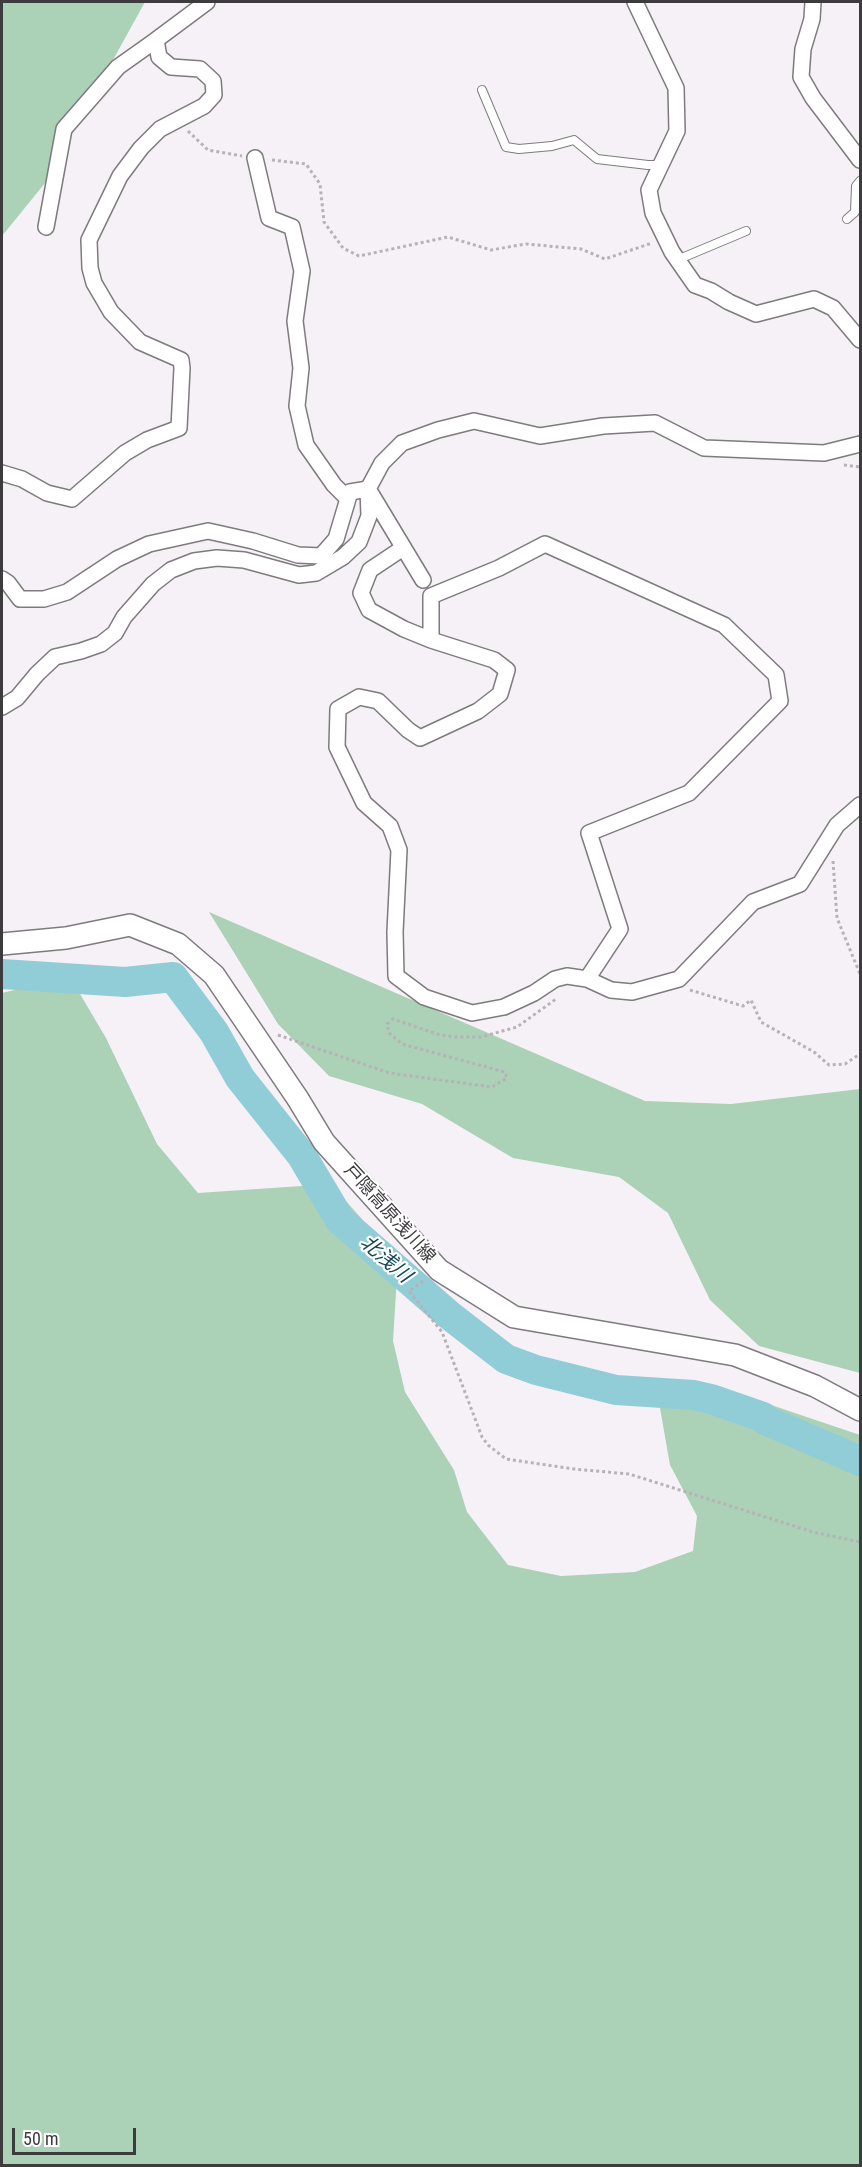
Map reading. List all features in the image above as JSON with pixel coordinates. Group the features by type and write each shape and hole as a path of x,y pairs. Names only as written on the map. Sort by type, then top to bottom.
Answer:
{"main road":[{"name":"戸隠高原浅川線","path":"2,944 66,938 130,925 178,944 214,975 324,1143 439,1269 514,1317 735,1355 815,1386 861,1410"}],"street":[{"path":"46,227 64,129 118,67 207,2"},
{"path":"635,2 676,88 678,131 649,190 653,213 678,260 695,285 756,314 814,299 824,303 833,308 861,340"},
{"path":"813,2 812,19 803,49 801,77 813,98 861,160"},
{"path":"2,472 22,479 47,493 72,499 125,453 147,440 180,428 181,360 140,342 111,312 94,282 90,267 89,240 120,176 141,148 160,129 204,106 214,95 213,81 200,69 171,67 159,57 156,40"},
{"path":"255,158 269,218 292,227 302,271 295,321 301,368 297,406 306,445 334,485 348,499"},
{"path":"2,707 17,698 55,657 101,644 115,633 124,617 153,584 171,570 194,561 217,558 244,560 299,575 316,573 343,557 358,542 369,516 368,489 382,463 402,443 438,430 474,422 540,436 603,426 655,423 704,448 824,453 861,444"},
{"path":"2,579 20,599 44,599 67,592 117,559 149,543 208,531 253,541 298,555 321,556 336,539 350,492 368,489"},
{"path":"368,489 423,580"},
{"path":"431,640 431,596 499,568 544,544 724,625 776,675 780,701 689,793 589,833 620,929 587,979"},
{"path":"403,548 370,570 361,593 369,610 404,629 431,640 494,660 507,670 500,694 478,711 420,738 408,730 378,701 359,697 338,709 337,747 364,803 390,826 399,850 395,932 396,976 424,997 472,1013 504,1007 534,993 555,979 567,976 587,979 610,990 632,992 679,979 753,902 800,884 837,825 861,804"}],"lane":[{"path":"482,90 506,147 519,149 552,146 574,140 597,159 661,165"},
{"path":"847,219 855,212 856,186 861,181"},
{"path":"678,260 746,231"}],"path":[{"path":"176,119 208,150 306,164 320,184 324,222 343,248 358,256 448,237 492,250 526,244 581,249 605,259 665,238"},
{"path":"833,858 837,918 861,974"},
{"path":"681,976 691,992 743,1006 751,1000 761,1022 814,1052 830,1065 845,1064 861,1054"},
{"path":"258,1039 280,1035 389,1073 492,1087 507,1078 505,1072 402,1044 388,1033 387,1024 393,1019 440,1035 481,1037 517,1027 564,993"},
{"path":"439,1269 409,1291 442,1332 482,1437 488,1445 507,1459 629,1474 813,1532 861,1542"}],"green space":[{"path":"2,2 145,2 45,183 2,236"},
{"path":"209,912 645,1101 731,1104 860,1089 860,1373 759,1346 710,1300 668,1213 619,1177 513,1158 422,1104 329,1076 278,1024"},
{"path":"70,977 106,1038 157,1144 198,1193 331,1184 398,1260 393,1341 405,1392 454,1470 467,1512 508,1565 561,1576 635,1572 693,1551 697,1516 670,1465 660,1408 709,1384 860,1435 860,2165 2,2165 2,993"}],"waterway":[{"name":"北浅川","path":"2,974 125,982 173,977 214,1032 240,1078 302,1156 340,1220 449,1315 506,1359 536,1370 616,1390 694,1395 711,1399 763,1417 765,1420 860,1461"}]}
